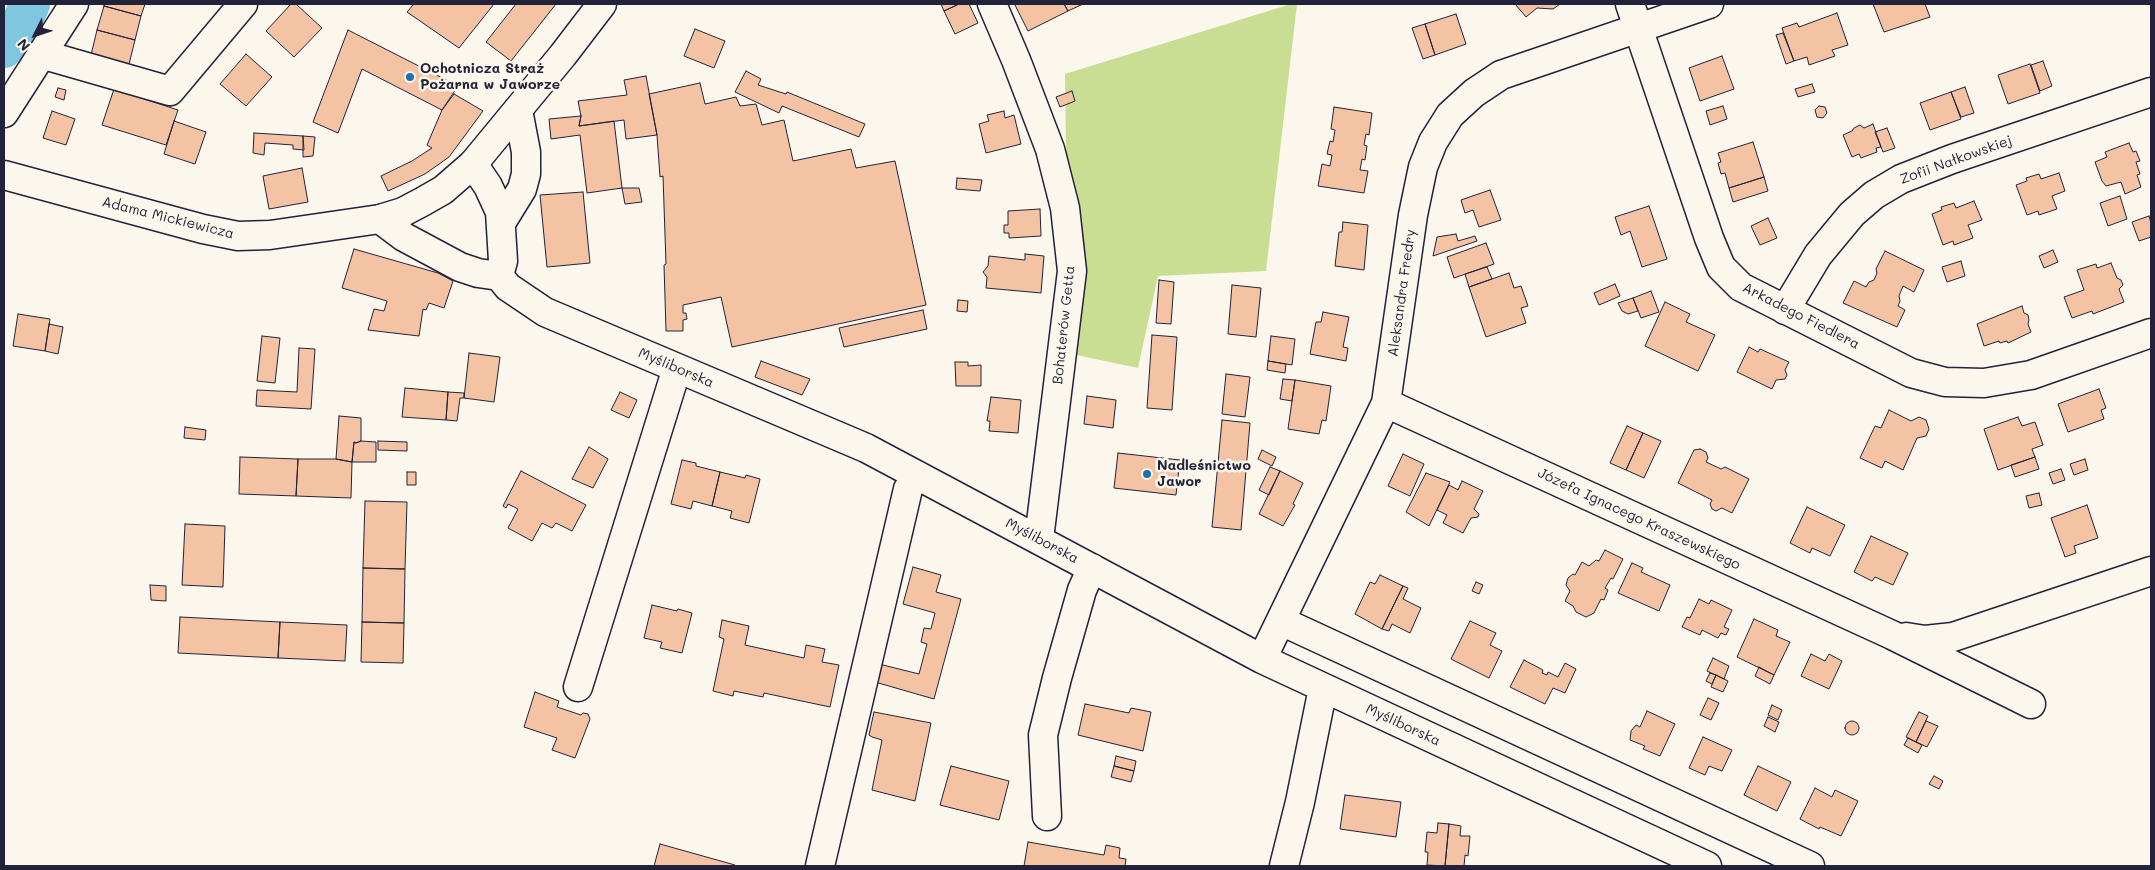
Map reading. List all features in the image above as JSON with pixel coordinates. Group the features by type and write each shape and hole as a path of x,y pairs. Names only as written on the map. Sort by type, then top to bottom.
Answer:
{"street":[{"path":"4,113 74,4"},
{"path":"41,54 170,91 243,4"},
{"name":"Adama Mickiewicza","path":"4,175 203,230 238,236 270,235 380,219 403,212 422,202 442,190 474,164 602,4"},
{"name":"Bohaterów Getta","path":"992,4 1050,149 1065,208 1072,271 1039,540"},
{"name":"Aleksandra Fredry","path":"1262,659 1386,403 1413,214 1423,167 1433,142 1450,115 1474,93 1501,74 1634,16 1709,4"},
{"name":"Arkadego Fiedlera","path":"1634,16 1709,238 1721,266 1741,287 1911,373 1945,382 1984,383 2031,375 2151,333"},
{"name":"Zofii Nałkowskiej","path":"1785,310 1818,255 1852,214 1874,195 1901,179 1952,159 2151,92"},
{"path":"501,223 522,189 526,174 526,152 518,110"},
{"path":"380,219 404,237 460,267 478,273 499,276 503,261 500,212 492,194 474,164"},
{"name":"Myśliborska","path":"499,276 508,287 546,312 866,448 1262,659 1701,865"},
{"path":"578,687 677,368"},
{"name":"Józefa Ignacego Kraszewskiego","path":"1386,403 1892,635 2031,704"},
{"path":"820,866 908,489 917,475"},
{"path":"1047,816 1043,735 1082,590 1092,568"},
{"name":"Józefa Ignacego Kraszewskiego","path":"1892,635 1925,640 1953,637 2151,572"},
{"path":"1282,621 1810,866"},
{"path":"1284,866 1300,802 1323,688"}],"green space":[{"path":"1291,4 1297,4 1266,271 1158,276 1138,368 1062,352 1068,301 1065,74"}],"building":[{"path":"104,4 145,4 141,16 104,6"},
{"path":"291,4 296,4 322,28 294,57 266,31"},
{"path":"414,4 494,4 459,48 407,12"},
{"path":"516,4 556,4 511,61 486,42"},
{"path":"941,4 959,4 944,11"},
{"path":"959,4 969,4 978,23 955,34 944,11"},
{"path":"1064,4 1068,11 1028,31 1015,5"},
{"path":"1064,4 1083,4 1068,11"},
{"path":"1515,4 1560,4 1553,9 1537,8 1526,17"},
{"path":"1873,4 1925,4 1930,17 1884,32"},
{"path":"104,6 141,16 135,40 97,30"},
{"path":"1837,13 1848,45 1832,50 1835,56 1809,65 1807,57 1794,61 1782,28 1797,23 1799,27"},
{"path":"1456,14 1466,44 1435,55 1425,24"},
{"path":"1425,24 1435,55 1423,59 1412,28"},
{"path":"695,29 725,41 714,68 684,56"},
{"path":"97,30 135,40 129,64 91,55"},
{"name":"Ochotnicza Straż Pożarna w Jaworze","path":"348,30 458,86 442,110 362,69 338,133 313,122"},
{"path":"1783,33 1794,61 1786,64 1776,35"},
{"path":"246,54 272,77 246,106 220,84"},
{"path":"1722,56 1734,89 1700,101 1689,68"},
{"path":"2043,61 2052,86 2040,91 2031,65"},
{"path":"2030,64 2040,93 2008,104 1998,75"},
{"path":"746,71 761,79 758,85 786,94 787,92 865,124 859,137 782,106 779,113 735,92"},
{"path":"646,76 657,135 626,139 624,120 579,126 581,116 578,101 627,95 624,80"},
{"path":"700,83 705,104 736,97 740,106 756,104 762,125 784,120 793,161 851,149 856,168 895,161 926,305 732,347 721,297 683,305 683,313 686,313 687,319 683,320 683,331 666,331 663,176 660,177 657,135 649,94"},
{"path":"1812,84 1815,92 1798,97 1795,89"},
{"path":"1965,87 1974,113 1961,117 1951,92"},
{"path":"58,88 66,90 64,100 55,97"},
{"path":"114,89 178,110 166,145 102,125"},
{"path":"1072,91 1075,101 1060,107 1056,97"},
{"path":"1951,92 1961,119 1930,130 1920,103"},
{"path":"454,94 483,111 449,157 425,174 388,191 381,176 412,161 432,148 427,145 442,110"},
{"path":"1723,106 1727,119 1710,125 1706,111"},
{"path":"1819,106 1825,107 1827,113 1823,118 1817,117 1815,110"},
{"path":"1334,107 1372,113 1369,135 1366,134 1364,145 1367,146 1365,160 1362,159 1360,170 1368,171 1364,193 1318,186 1322,164 1330,166 1332,155 1327,154 1330,141 1333,142 1335,130 1331,129"},
{"path":"52,111 75,119 66,145 43,138"},
{"path":"1004,111 1005,118 1014,115 1021,144 986,153 979,124 989,121 987,115"},
{"path":"581,116 579,126 614,121 622,188 587,193 580,135 551,139 549,119"},
{"path":"174,121 206,132 195,164 164,154"},
{"path":"1873,124 1881,147 1876,148 1877,152 1861,158 1859,154 1852,157 1843,135 1860,125 1864,128"},
{"path":"1887,128 1895,148 1883,152 1875,132"},
{"path":"254,133 303,136 304,150 293,149 293,145 265,143 264,155 253,153"},
{"path":"303,136 315,137 313,156 303,157"},
{"path":"1753,142 1764,177 1729,188 1725,173 1721,174 1718,163 1721,162 1718,153"},
{"path":"2129,143 2133,152 2136,151 2140,161 2136,162 2140,174 2137,175 2141,187 2125,194 2121,182 2106,186 2102,181 2095,162 2107,157 2105,152"},
{"path":"302,168 308,202 269,209 263,176"},
{"path":"2059,173 2065,191 2052,196 2057,209 2039,215 2038,211 2027,215 2016,185 2027,181 2026,178 2039,174 2041,179"},
{"path":"1764,177 1768,191 1733,202 1729,188"},
{"path":"957,178 982,180 980,191 956,189"},
{"path":"622,188 639,188 642,202 625,204"},
{"path":"1490,190 1501,220 1479,227 1473,210 1465,213 1461,200"},
{"path":"583,192 590,263 547,267 540,195"},
{"path":"2120,196 2127,219 2108,226 2100,203"},
{"path":"1974,201 1982,220 1968,225 1973,238 1954,245 1953,241 1943,245 1932,214 1942,210 1941,207 1954,203 1956,208"},
{"path":"1649,206 1667,259 1642,267 1630,231 1621,235 1615,217"},
{"path":"1040,209 1041,236 1009,238 1009,233 1004,233 1004,225 1008,225 1008,211"},
{"path":"2149,216 2151,237 2139,241 2132,222"},
{"path":"1768,218 1777,238 1760,245 1751,226"},
{"path":"1343,222 1368,225 1364,270 1335,266 1339,232 1342,232"},
{"path":"1456,234 1458,241 1475,236 1477,241 1433,256 1437,237"},
{"path":"1486,243 1494,264 1454,278 1447,257"},
{"path":"354,249 438,273 453,281 444,308 429,303 426,310 423,309 419,336 368,330 374,309 384,311 387,301 342,288"},
{"path":"2053,250 2058,262 2044,268 2039,256"},
{"path":"1885,251 1924,270 1914,292 1903,286 1898,306 1905,310 1897,327 1843,303 1854,281 1866,287 1869,282 1874,280 1877,273 1876,269"},
{"path":"1025,254 1044,256 1041,293 986,288 987,277 983,272 988,266 989,256 1025,260"},
{"path":"1961,261 1965,276 1947,282 1942,267"},
{"path":"2111,263 2117,278 2121,280 2123,285 2119,289 2124,302 2093,314 2092,311 2072,318 2064,297 2084,290 2077,270 2096,264 2097,268"},
{"path":"1487,267 1492,279 1469,287 1465,274"},
{"path":"1509,273 1514,288 1521,286 1528,306 1521,308 1526,323 1486,337 1469,287"},
{"path":"1159,280 1174,282 1171,324 1156,323"},
{"path":"1615,284 1620,296 1599,305 1594,293"},
{"path":"1232,285 1261,288 1256,337 1228,334"},
{"path":"1651,291 1659,312 1641,318 1633,298"},
{"path":"1633,298 1638,311 1628,314 1622,311 1618,303"},
{"path":"958,300 968,301 967,312 957,311"},
{"path":"1665,302 1690,314 1686,322 1715,335 1698,371 1645,346"},
{"path":"2022,306 2024,313 2028,315 2028,324 2031,332 2008,343 2007,341 2000,343 1999,341 1984,346 1977,324"},
{"path":"923,310 927,329 844,347 839,328"},
{"path":"1323,312 1349,317 1343,347 1348,348 1346,361 1310,354 1316,322 1321,322"},
{"path":"18,314 50,319 45,351 13,346"},
{"path":"49,324 63,327 58,354 45,351"},
{"path":"1152,335 1177,337 1172,410 1147,408"},
{"path":"262,336 280,338 275,383 257,381"},
{"path":"1271,336 1295,339 1292,365 1268,361"},
{"path":"1749,347 1758,352 1760,349 1789,362 1785,370 1787,375 1785,379 1776,380 1772,389 1737,372"},
{"path":"299,348 315,349 311,409 256,406 257,390 297,392"},
{"path":"469,353 500,357 494,402 464,398"},
{"path":"761,361 810,379 802,395 755,377"},
{"path":"1268,361 1286,364 1285,373 1267,370"},
{"path":"955,362 968,362 968,366 981,365 981,386 956,386"},
{"path":"1226,374 1250,377 1245,417 1222,414"},
{"path":"1283,379 1295,380 1292,401 1280,399"},
{"path":"1295,380 1331,386 1326,421 1322,420 1319,434 1288,429"},
{"path":"405,388 448,392 446,420 402,417"},
{"path":"2099,389 2106,408 2101,410 2104,419 2068,432 2058,404"},
{"path":"448,392 464,393 464,398 460,398 457,421 446,420"},
{"path":"620,392 637,400 629,418 611,410"},
{"path":"1087,396 1116,400 1113,428 1084,424"},
{"path":"991,397 1021,400 1018,433 989,431 990,421 987,421"},
{"path":"1889,410 1911,421 1919,417 1926,420 1929,429 1926,436 1917,438 1903,470 1885,461 1882,468 1860,458 1875,426 1881,428"},
{"path":"339,416 361,418 361,441 354,442 352,462 336,459"},
{"path":"2018,417 2022,426 2035,422 2043,445 2032,449 2035,457 1998,470 1984,429"},
{"path":"1222,420 1250,423 1241,530 1212,527"},
{"path":"1627,426 1643,433 1626,470 1610,463"},
{"path":"185,427 206,430 205,440 184,438"},
{"path":"1643,433 1661,441 1644,478 1626,470"},
{"path":"378,441 407,442 407,451 378,450"},
{"path":"354,442 376,442 376,462 352,462"},
{"path":"589,447 608,459 593,488 572,479"},
{"path":"1700,449 1706,452 1708,458 1706,462 1721,469 1725,467 1749,479 1732,513 1722,508 1716,511 1712,509 1710,504 1712,500 1678,483 1694,450"},
{"path":"1262,450 1276,457 1272,466 1258,459"},
{"name":"Nadleśnictwo Jawor","path":"1118,453 1180,460 1176,495 1114,488"},
{"path":"1403,454 1424,464 1410,496 1388,486"},
{"path":"240,457 298,459 296,496 239,494"},
{"path":"2035,457 2039,469 2015,477 2011,465"},
{"path":"298,459 336,459 352,462 351,498 296,496"},
{"path":"2085,459 2088,470 2074,475 2070,464"},
{"path":"682,460 696,463 696,466 720,472 712,506 693,501 691,509 671,504"},
{"path":"1270,467 1280,471 1269,495 1259,490"},
{"path":"2061,469 2065,480 2053,484 2049,473"},
{"path":"521,471 586,505 572,531 556,523 552,528 542,523 532,541 508,528 518,509 508,504 506,508 503,506"},
{"path":"1280,471 1303,483 1293,504 1295,505 1283,526 1259,514"},
{"path":"407,472 416,472 416,485 407,485"},
{"path":"720,472 745,478 746,475 760,479 749,523 730,518 732,511 712,506"},
{"path":"1426,473 1450,482 1429,526 1406,512"},
{"path":"1462,481 1483,491 1474,509 1479,514 1478,517 1471,518 1463,533 1443,523 1447,515 1437,510 1449,485 1458,490"},
{"path":"2039,493 2042,505 2029,508 2026,496"},
{"path":"365,501 407,502 405,569 363,568"},
{"path":"2087,505 2098,538 2074,546 2076,553 2065,557 2051,518"},
{"path":"1807,507 1845,525 1830,556 1812,548 1810,553 1790,543"},
{"path":"185,524 225,526 223,587 182,585"},
{"path":"1871,536 1908,553 1893,585 1875,577 1872,581 1854,572"},
{"path":"1605,550 1623,559 1613,579 1611,578 1605,588 1608,590 1604,600 1601,599 1594,613 1586,617 1576,612 1573,606 1565,601 1570,591 1566,585 1568,578 1573,574 1575,575 1582,562 1589,566 1596,560 1599,561"},
{"path":"1632,563 1643,568 1641,572 1670,585 1659,611 1618,593"},
{"path":"913,567 941,575 936,592 961,599 934,699 875,682 879,664 919,674 927,644 921,642 924,628 931,629 935,613 903,604"},
{"path":"363,568 405,569 404,623 362,622"},
{"path":"1380,575 1403,586 1382,629 1355,614 1370,582 1375,584"},
{"path":"1476,582 1483,585 1479,594 1472,591"},
{"path":"150,585 166,586 166,601 151,600"},
{"path":"1403,586 1408,588 1403,599 1421,608 1410,633 1392,624 1389,631 1382,629"},
{"path":"1699,599 1709,604 1711,600 1732,610 1724,627 1729,629 1726,635 1721,633 1718,638 1702,630 1700,635 1682,627 1687,617 1690,618"},
{"path":"652,605 692,613 682,653 660,648 662,642 644,638"},
{"path":"180,617 280,622 278,658 178,653"},
{"path":"1754,619 1778,630 1776,636 1790,642 1774,675 1737,657"},
{"path":"722,620 749,626 745,645 804,658 806,645 825,649 822,662 839,665 830,707 764,693 763,697 734,691 733,696 713,691 724,639 719,637"},
{"path":"1470,621 1496,633 1490,645 1502,651 1489,678 1451,659"},
{"path":"280,622 347,625 345,661 278,658"},
{"path":"362,622 404,623 403,663 361,662"},
{"path":"1811,654 1825,661 1829,654 1842,661 1829,689 1801,676"},
{"path":"1713,658 1729,666 1724,679 1707,671"},
{"path":"1524,660 1543,670 1542,673 1547,675 1548,672 1558,677 1565,663 1576,669 1565,693 1553,688 1545,704 1510,687"},
{"path":"1759,667 1774,675 1770,684 1755,676"},
{"path":"1710,673 1716,675 1712,684 1706,681"},
{"path":"1716,675 1728,681 1723,692 1711,687"},
{"path":"535,692 559,701 557,707 581,715 583,713 588,714 590,719 575,758 552,750 557,738 524,727"},
{"path":"1708,698 1719,703 1711,720 1700,715"},
{"path":"1085,704 1129,713 1131,708 1151,712 1143,751 1078,735"},
{"path":"1772,705 1782,710 1778,720 1768,715"},
{"path":"1647,711 1675,724 1660,756 1643,749 1645,746 1630,740 1631,731 1636,725 1640,727"},
{"path":"874,712 931,723 915,801 872,790 882,740 869,735"},
{"path":"1919,712 1928,716 1916,742 1906,737"},
{"path":"1768,717 1779,722 1775,732 1764,726"},
{"path":"1852,721 1857,723 1859,728 1857,733 1852,735 1847,733 1845,728 1847,723"},
{"path":"1926,721 1938,726 1927,747 1916,742"},
{"path":"1703,737 1732,750 1722,771 1709,766 1705,775 1689,768"},
{"path":"1908,738 1922,745 1918,753 1904,745"},
{"path":"1116,756 1136,761 1134,771 1114,766"},
{"path":"951,766 1009,781 999,820 940,805"},
{"path":"1114,766 1134,771 1131,782 1111,777"},
{"path":"1758,766 1791,782 1777,811 1744,795"},
{"path":"1934,776 1943,781 1939,789 1929,784"},
{"path":"1815,788 1832,797 1835,790 1858,801 1841,836 1820,827 1819,829 1800,819"},
{"path":"1345,795 1401,802 1396,837 1340,829"},
{"path":"1438,823 1449,824 1445,866 1427,865 1428,852 1425,852 1427,832 1437,833"},
{"path":"1449,824 1461,826 1460,836 1470,836 1468,856 1465,855 1464,866 1445,866"},
{"path":"1028,842 1104,855 1106,845 1120,848 1119,858 1126,859 1125,866 1024,866"},
{"path":"660,844 735,865 735,866 654,866"}],"waterway":[{"path":"4,48 21,24 30,4"}],"place":[{"name":"Ochotnicza Straż Pożarna w Jaworze","path":"410,77"},
{"name":"Nadleśnictwo Jawor","path":"1147,474"}]}
